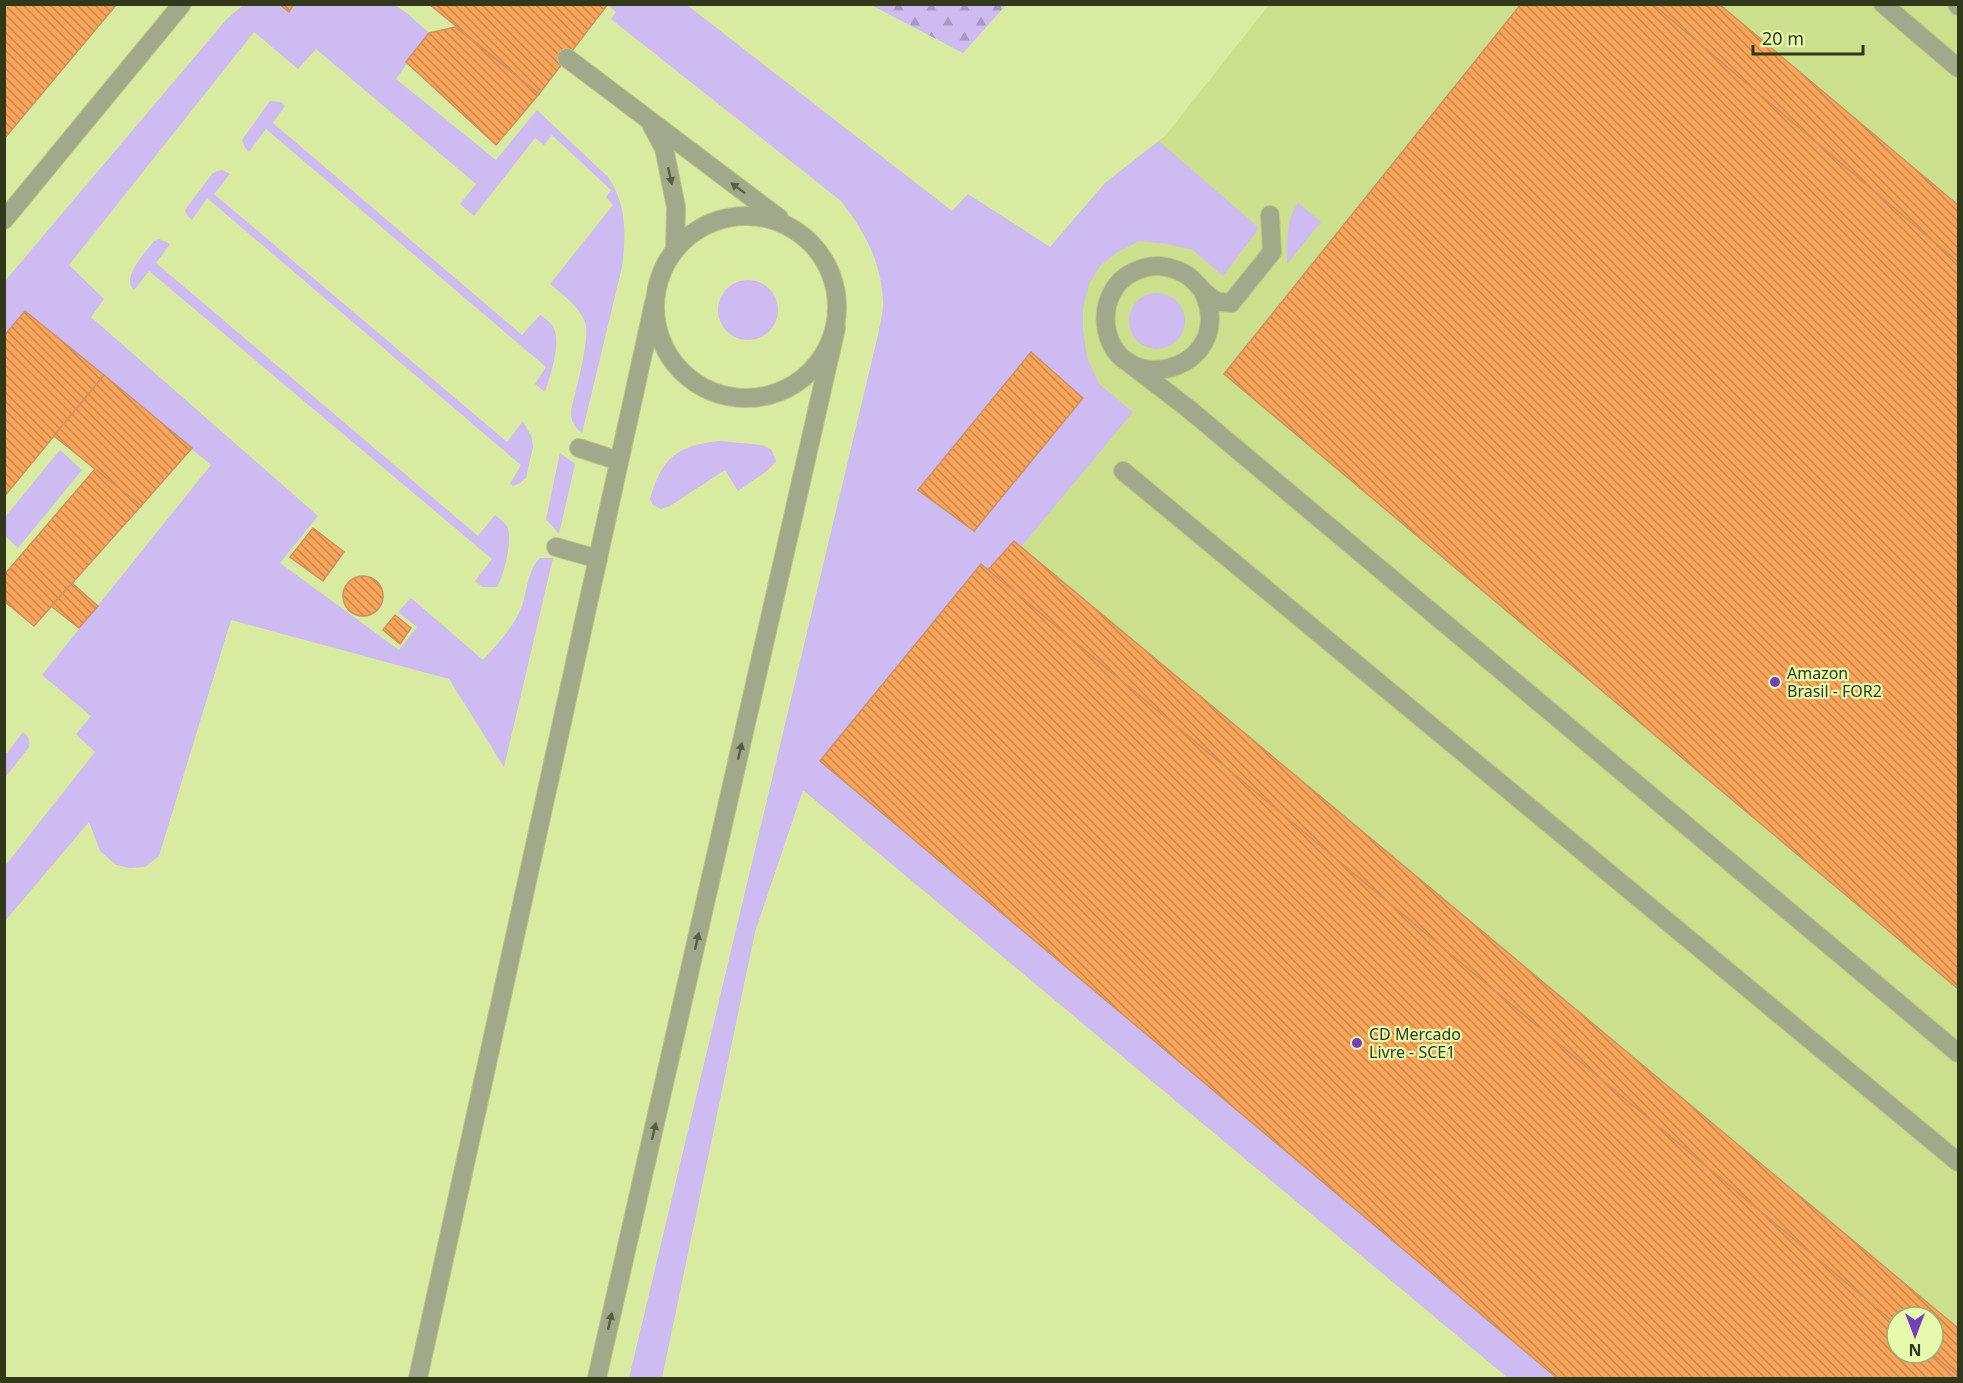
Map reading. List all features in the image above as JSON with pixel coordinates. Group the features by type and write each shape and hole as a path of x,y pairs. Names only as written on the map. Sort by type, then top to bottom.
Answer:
{"lane":[{"path":"4,220 182,4"},
{"path":"1883,4 1959,68"},
{"path":"567,58 811,241 830,267 838,297 837,328 597,1378"},
{"path":"650,122 664,148 676,207 675,249"},
{"path":"418,1378 660,274 675,249 698,229 725,218 755,215 785,223"},
{"path":"1270,215 1272,252 1231,303 1217,301 1191,278 1176,269 1158,266 1140,269 1126,276 1114,288 1107,304 1105,320 1108,337 1116,351 1190,410 1959,1053"},
{"path":"1129,363 1144,369 1161,370 1179,366 1193,357 1204,343 1210,326 1209,308 1203,291"},
{"path":"654,303 657,332 670,358 690,380 716,394 746,399 775,395 802,380 824,357 837,328"},
{"path":"579,448 619,460"},
{"path":"1124,471 1959,1162"},
{"path":"556,547 598,559"}],"shaded area":[{"path":"1269,5 1958,5 1958,1378 1508,1378 803,790 951,363 1105,183 1165,136"}],"green space":[{"path":"243,5 395,5 429,33 396,79 496,160 537,110 608,177 619,198 624,220 622,267 582,433 574,424 571,411 586,340 585,322 565,296 550,284 613,205 606,197 611,190 552,135 544,145 535,138 474,216 460,204 476,184 316,49 298,69 254,32 69,265 104,299 91,317 318,516 280,563 399,650 417,627 398,612 411,598 483,660 518,615 535,564 540,558 553,558 504,767 449,679 231,620 159,856 145,867 130,868 116,865 100,851 89,822 5,921 5,866 95,752 76,734 91,716 42,675 211,465 25,311 5,336 5,281 226,20"},
{"path":"608,5 687,5 952,211 968,194 1050,247 1105,183 1159,141 1259,228 1223,276 1193,250 1139,241 1116,253 1100,266 1089,284 1083,308 1083,331 1087,357 1099,384 1133,412 1021,547 820,761 1557,1378 1508,1378 803,790 755,932 662,1378 629,1378 878,335 883,303 876,261 858,224 841,201 611,19 616,12"},
{"path":"871,5 1006,5 963,53"},
{"path":"270,101 281,102 285,106 273,123 522,335 540,315 551,324 555,332 556,349 545,392 535,384 546,367 266,129 249,152 245,148 242,140"},
{"path":"222,170 230,174 214,194 507,442 523,421 532,438 533,447 526,478 513,486 510,484 521,465 207,198 192,220 187,215 185,210 212,174"},
{"path":"1298,203 1321,222 1287,264 1289,225"},
{"path":"159,239 170,244 156,263 478,536 495,515 504,523 509,535 508,550 497,587 483,587 475,581 492,559 149,271 134,290 130,279 132,272 140,258 154,241"},
{"path":"742,280 754,280 770,288 776,298 778,310 776,322 770,332 754,340 742,340 726,332 718,316 718,304 726,288"},
{"path":"1157,293 1168,295 1177,301 1183,310 1185,321 1183,332 1177,341 1168,347 1157,349 1146,347 1137,341 1131,332 1129,321 1131,310 1137,301 1146,295"},
{"path":"720,441 762,445 771,449 776,461 767,471 738,491 725,470 670,506 661,509 653,505 650,499 666,463 683,450"},
{"path":"60,450 82,470 18,548 5,536 5,517"},
{"path":"560,453 575,464 559,534 546,519"},
{"path":"23,732 29,739 29,747 5,778 5,752 7,753"}],"building":[{"path":"4,4 117,4 4,139"},
{"path":"279,4 294,4 289,12"},
{"path":"429,4 608,4 539,94"},
{"name":"Amazon Brasil - FOR2","path":"1521,4 1653,4 1958,262 1958,989 1224,374"},
{"path":"1653,4 1719,4 1958,205 1958,262"},
{"path":"455,27 539,94 496,145 406,62 429,33"},
{"path":"25,311 104,375 4,497 4,336"},
{"path":"1031,352 1083,398 974,531 918,490"},
{"path":"104,375 192,448 141,506 54,436"},
{"path":"95,469 141,506 34,626 4,601 4,575"},
{"path":"313,528 344,552 323,581 290,557"},
{"path":"1014,541 1930,1305 1885,1305 1885,1315 988,570"},
{"name":"CD Mercado Livre - SCE1","path":"981,564 1885,1315 1885,1365 1945,1365 1958,1378 1557,1378 820,761"},
{"path":"363,576 371,577 377,582 382,588 382,604 377,610 371,615 363,616 355,615 349,610 344,604 343,596 344,588 349,582 355,577"},
{"path":"72,583 98,606 79,628 51,606"},
{"path":"395,615 411,628 400,644 383,630"},
{"path":"1945,1317 1958,1328 1958,1376 1945,1365"}],"place":[{"name":"Amazon Brasil - FOR2","path":"1775,682"},
{"name":"CD Mercado Livre - SCE1","path":"1357,1043"}]}
